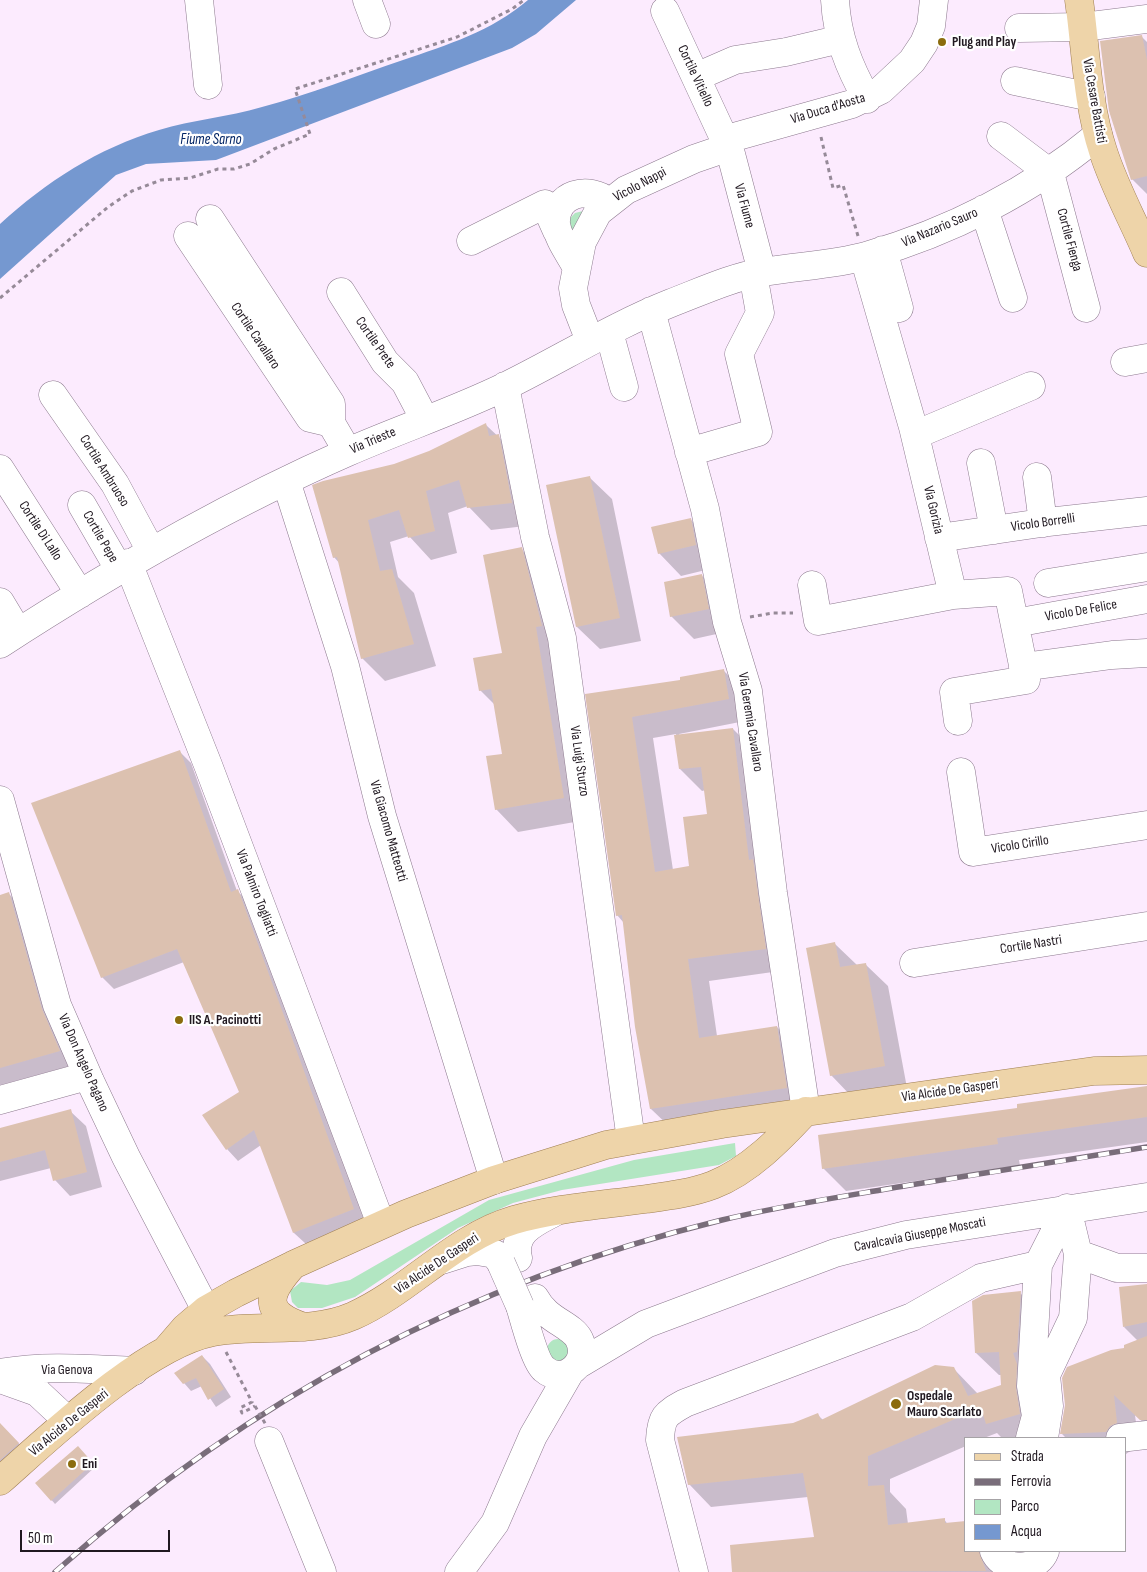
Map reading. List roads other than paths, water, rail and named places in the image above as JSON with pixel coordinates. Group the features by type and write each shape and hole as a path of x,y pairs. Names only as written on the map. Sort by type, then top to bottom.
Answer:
{"main road":[{"name":"Via Cesare Battisti","path":"1079,0 1091,97 1098,136 1103,153 1147,253"},
{"name":"Via Alcide De Gasperi","path":"1094,1071 1117,1062 1147,1055"},
{"name":"Via Alcide De Gasperi","path":"166,1350 185,1328 206,1310 295,1264 381,1224 494,1180 606,1145 806,1111 1094,1071 1147,1070"},
{"name":"Via Alcide De Gasperi","path":"0,1481 68,1422 134,1371 166,1350 212,1332 241,1328 305,1327 351,1317 407,1285 472,1237 514,1220 555,1211 689,1192 714,1185 737,1172 783,1135 806,1111"},
{"path":"722,1124 735,1127 749,1140 747,1158 737,1172"},
{"path":"295,1264 274,1288 272,1304 279,1316 305,1327"}],"street":[{"path":"199,0 208,85"},
{"path":"835,0 846,58 867,99"},
{"name":"Via Duca d'Aosta","path":"728,143 867,99 896,78 912,61 924,43 931,26 934,0"},
{"name":"Cortile Vitiello","path":"665,11 722,134 728,143"},
{"path":"1019,28 1083,27 1147,18"},
{"path":"696,77 734,60 786,52 841,39"},
{"path":"1014,81 1091,97"},
{"path":"1001,136 1050,173"},
{"name":"Via Nazario Sauro","path":"757,273 873,253 922,237 984,209 1050,173 1098,136"},
{"name":"Vicolo Nappi","path":"624,386 600,336 576,304 573,288 576,266 587,232 598,212 626,190 728,143"},
{"name":"Via Fiume","path":"689,452 758,432 739,354 760,313 757,273 728,143"},
{"name":"Cortile Fienga","path":"1050,173 1086,308"},
{"path":"557,230 558,210 564,201 573,195 591,192 609,202"},
{"path":"471,241 545,204 576,266"},
{"path":"984,209 1013,298"},
{"name":"Cortile Cavallaro","path":"210,219 331,404 332,423 348,452"},
{"name":"Cortile Cavallaro","path":"188,236 310,418 332,423"},
{"path":"873,253 899,308"},
{"name":"Via Gorizia","path":"873,253 953,595"},
{"name":"Via Trieste","path":"9,638 133,561 286,481 348,452 505,386 651,311 757,273"},
{"name":"Cortile Prete","path":"341,292 385,362 405,382 425,420"},
{"name":"Via Geremia Cavallaro","path":"651,311 705,510 727,622 748,691 773,894 806,1111"},
{"name":"Via Luigi Sturzo","path":"505,386 535,537 562,638 631,1140"},
{"path":"915,435 1031,386"},
{"name":"Cortile Ambruoso","path":"53,394 115,484 133,561"},
{"path":"981,463 994,530"},
{"name":"Cortile Di Lallo","path":"0,469 80,594"},
{"path":"1037,477 1043,523"},
{"name":"Via Giacomo Matteotti","path":"286,481 345,666 385,825 494,1180"},
{"name":"Cortile Pepe","path":"82,505 133,561"},
{"name":"Vicolo Borrelli","path":"939,538 1147,511"},
{"name":"Via Palmiro Togliatti","path":"133,561 381,1224"},
{"path":"1048,584 1147,567"},
{"path":"812,585 818,621 953,595 1008,591 1026,680 954,692 958,721"},
{"name":"Vicolo De Felice","path":"1015,623 1147,599"},
{"path":"0,602 9,638"},
{"path":"1023,667 1112,655 1147,654"},
{"name":"Vicolo Cirillo","path":"961,772 972,852 1147,825"},
{"name":"Via Don Angelo Pagano","path":"0,800 57,1005 87,1076 206,1310"},
{"name":"Cortile Nastri","path":"914,963 1147,926"},
{"path":"0,1100 87,1076"},
{"name":"Cavalcavia Giuseppe Moscati","path":"575,1368 646,1324 835,1253 906,1235 1147,1197"},
{"path":"1044,1437 1049,1406 1046,1375 1073,1318 1078,1254 1068,1208"},
{"path":"1030,1437 1036,1416 1031,1386 1038,1265 1068,1208"},
{"path":"438,1262 456,1254 478,1251 495,1254 510,1260 522,1232 555,1211"},
{"path":"1078,1254 1117,1268 1147,1268"},
{"name":"Cavalcavia Giuseppe Moscati","path":"510,1260 527,1302 538,1363 539,1397 533,1436"},
{"path":"694,1572 660,1440 661,1424 667,1413 685,1403 912,1317 981,1278 1038,1265"},
{"name":"Cavalcavia Giuseppe Moscati","path":"459,1572 495,1523 533,1436 575,1368 582,1348 579,1340 565,1327 527,1302"},
{"name":"Cavalcavia Giuseppe Moscati","path":"565,1327 603,1329 646,1324"},
{"path":"538,1363 545,1371 560,1374 575,1368"},
{"name":"Via Genova","path":"0,1373 17,1370 76,1368 134,1371"},
{"name":"Via Genova","path":"0,1379 37,1392 68,1422"},
{"path":"267,1433 322,1572"},
{"path":"1127,1437 1147,1435"},
{"path":"994,1552 999,1561 1006,1566 1022,1570 1038,1563 1044,1552"},
{"path":"1053,1572 1058,1552"}],"water":[{"name":"Fiume Sarno","path":"528,0 576,0 536,34 512,48 216,160 146,164 116,175 0,279 0,224 54,181 94,157 115,146 159,130 280,102 436,49 484,29"}],"railway":[{"path":"55,1572 129,1509 206,1452 285,1401 366,1354 451,1313 538,1277 628,1246 745,1215 910,1185 1147,1147"}],"place":[{"name":"Plug and Play","path":"942,42"},
{"name":"IIS A. Pacinotti","path":"179,1020"},
{"name":"Ospedale Mauro Scarlato","path":"896,1404"},
{"name":"Eni","path":"72,1464"}]}
